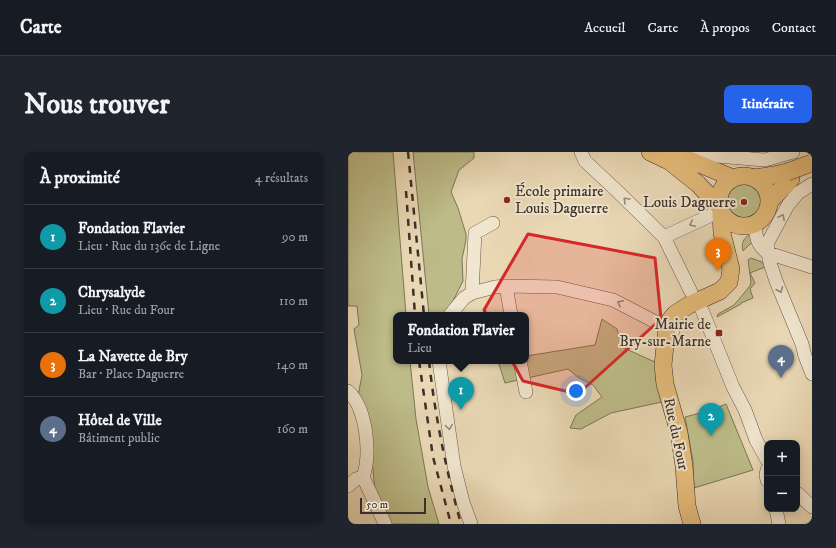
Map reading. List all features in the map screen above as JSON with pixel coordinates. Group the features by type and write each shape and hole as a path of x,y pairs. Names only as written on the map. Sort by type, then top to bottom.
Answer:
{"main road":[{"path":"650,152 670,162 698,184 720,210 726,220 732,224 747,225"},
{"path":"663,152 688,157 733,178"},
{"path":"688,157 698,184"},
{"path":"769,202 789,175 812,163"},
{"path":"668,334 670,320 675,314 699,300 715,294 725,287 730,276 731,269 722,233 718,198 723,186 733,178 740,176 754,178 774,175 789,175"},
{"path":"699,300 726,298 736,286 740,273 740,267 733,243 734,238 747,225 760,220 768,209 769,196 763,185 754,178"},
{"name":"Rue du Four","path":"668,334 663,365 665,384 679,433 684,462 687,506 692,524"}],"street":[{"path":"581,152 585,161 615,188 664,237 699,300 733,387 745,410 756,440 764,455"},
{"path":"688,157 697,155 765,160 793,152"},
{"path":"798,152 812,178"},
{"path":"812,184 798,193 788,205 768,242 770,263 802,344 812,374"},
{"path":"664,237 720,210"},
{"path":"472,293 475,233 493,223"},
{"path":"747,225 758,243 768,253 812,267"},
{"path":"506,286 510,312"},
{"path":"452,312 464,298 472,293 495,287 557,287 613,300 668,334"},
{"path":"438,364 454,466 463,502 471,524"},
{"path":"521,364 526,392"},
{"path":"348,391 357,404 363,422 368,455 364,478 385,524"},
{"path":"348,486 356,479 364,478"},
{"path":"800,496 812,507"},
{"path":"777,512 779,524"}],"highlighted area":[{"path":"528,234 655,258 661,319 578,394 523,381 484,310"}],"shaded area":[{"path":"348,152 393,152 406,312 393,312 393,364 410,364 416,419 428,487 439,524 389,524 375,491 369,427 358,396 362,375 354,329 359,325 357,306 348,306"},
{"path":"413,152 474,152 474,158 459,170 451,192 458,208 466,234 462,259 463,281 448,312 429,312"},
{"path":"744,184 754,187 759,192 762,202 759,212 754,217 744,220 734,217 729,212 726,202 729,192 734,187"},
{"path":"750,234 753,241 743,251 743,241"},
{"path":"751,258 762,262 765,267 750,273 755,283 750,289 753,298 717,317 718,314 734,305 750,286 751,282 748,260"},
{"path":"602,319 617,329 622,347 657,363 656,381 662,402 611,413 581,429 570,428 576,415 602,397 593,385 579,378 568,369 505,383 499,364 529,364 529,356 595,345"},
{"path":"726,404 753,470 694,488 693,461 685,417 712,410"}],"railway":[{"path":"408,152 424,312"},
{"path":"406,191 415,312"},
{"path":"419,364 433,457 451,524"},
{"path":"429,364 434,402 442,443 461,524"}],"place":[{"name":"École primaire Louis Daguerre","path":"507,200"},
{"name":"Louis Daguerre","path":"744,202"},
{"name":"La Navette de Bry","path":"718,271"},
{"name":"Mairie de Bry-sur-Marne","path":"719,333"},
{"name":"Hôtel de Ville","path":"781,378"},
{"name":"Fondation Flavier","path":"461,410"},
{"name":"Chrysalyde","path":"711,436"}]}
